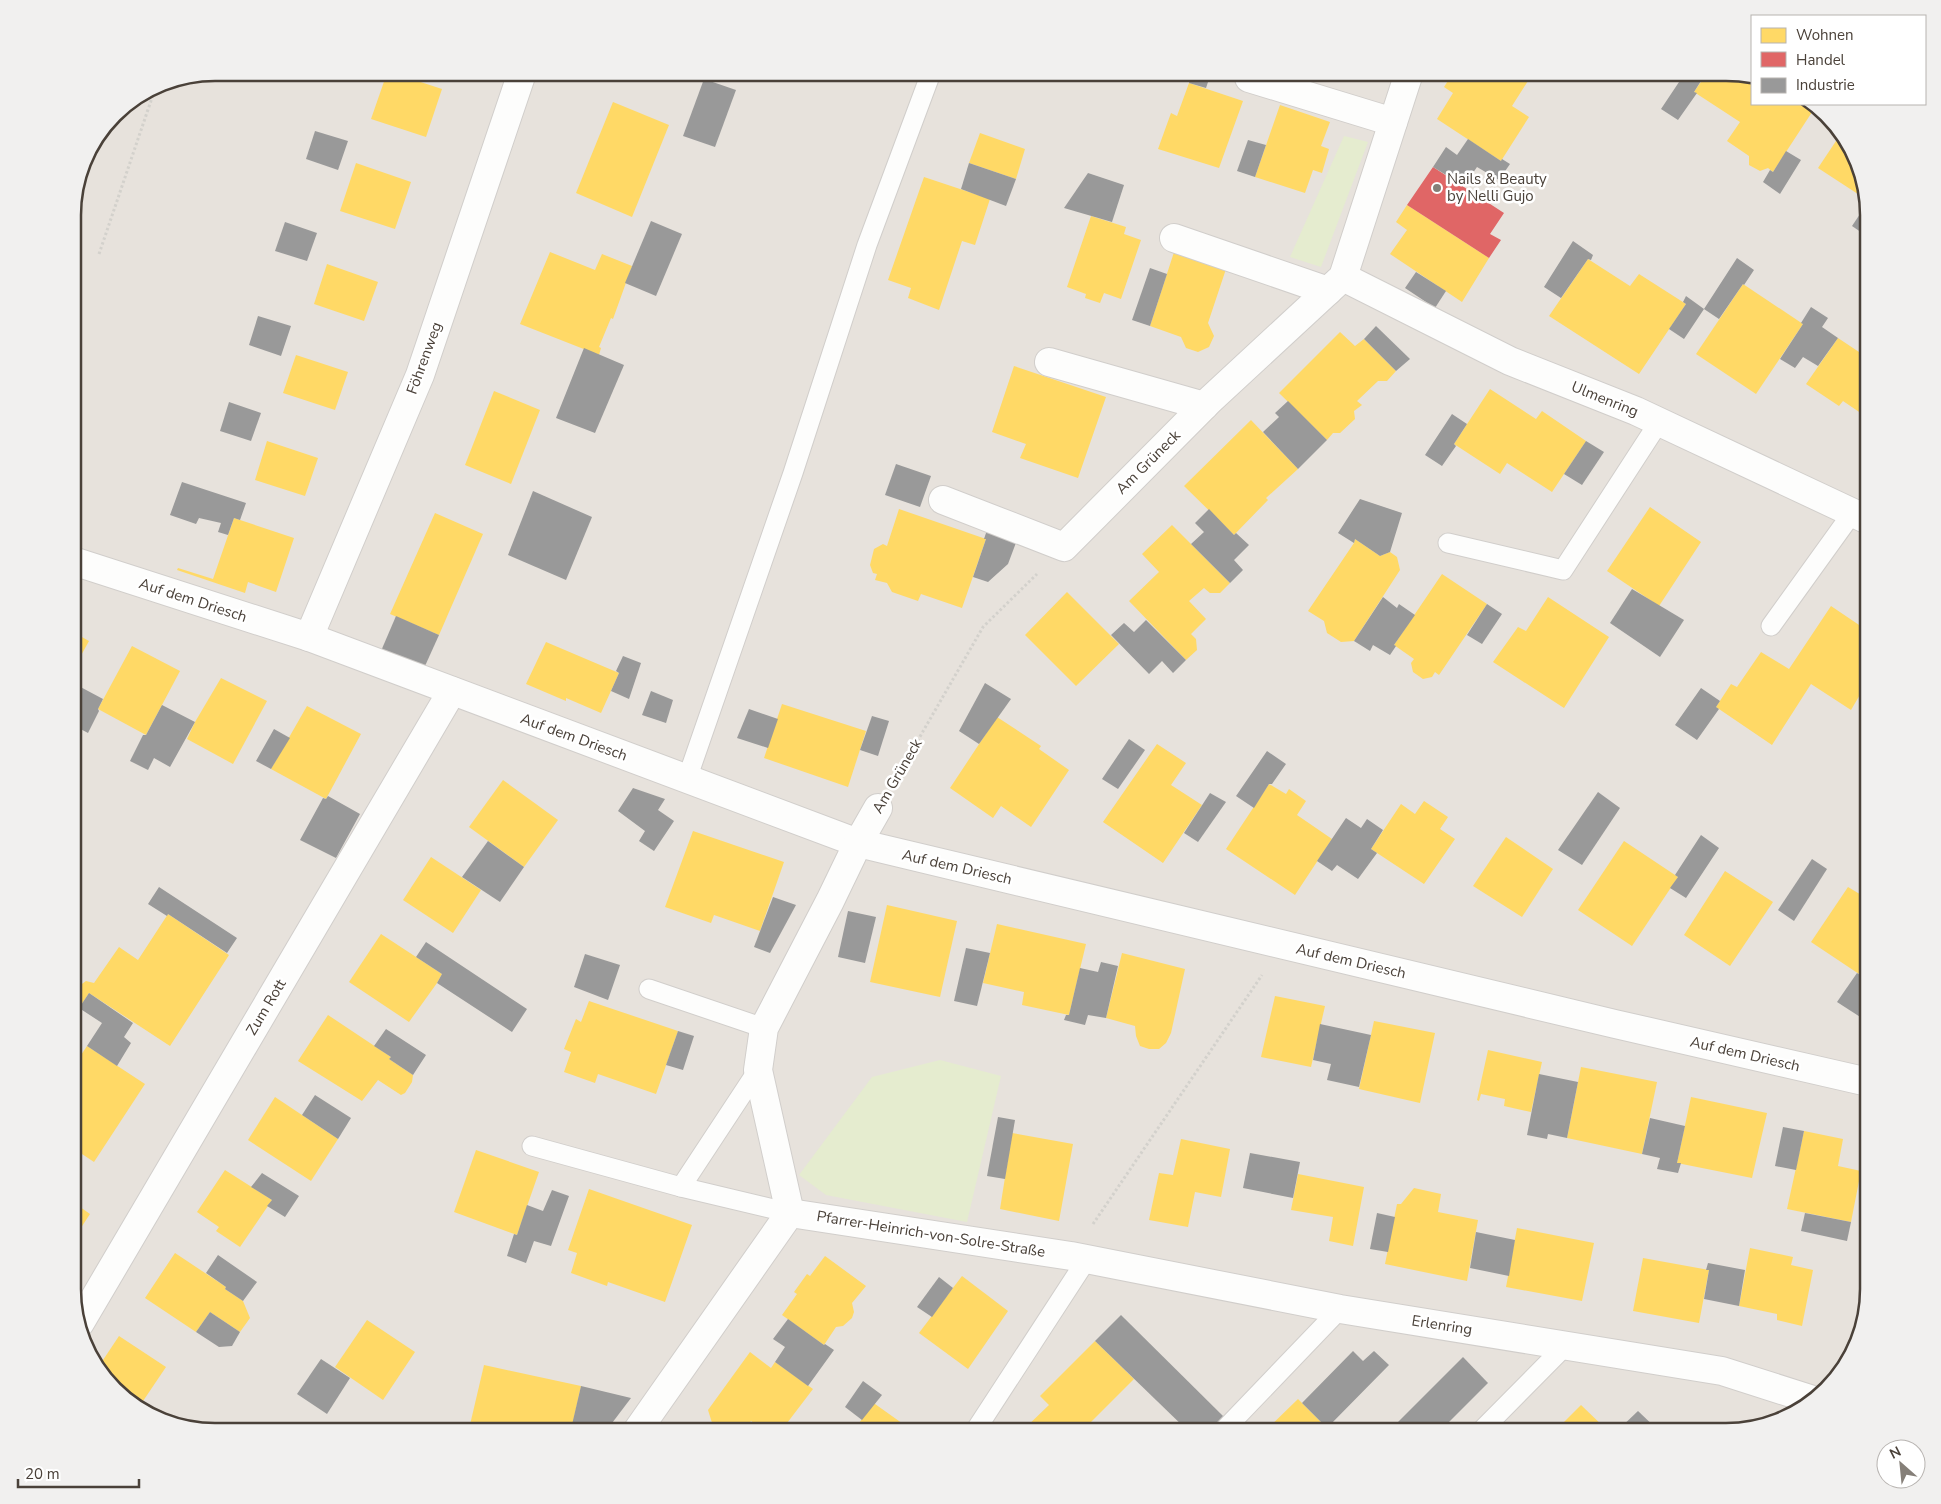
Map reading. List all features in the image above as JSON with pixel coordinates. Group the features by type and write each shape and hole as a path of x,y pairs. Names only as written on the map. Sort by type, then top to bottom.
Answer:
{"street":[{"path":"1260,81 1393,122"},
{"name":"Am Grüneck","path":"1064,547 1204,406 1335,284 1406,81"},
{"name":"Föhrenweg","path":"309,637 420,375 519,82"},
{"name":"Ulmenring","path":"1174,238 1335,284 1510,361 1659,422 1860,516"},
{"path":"1049,362 1204,406"},
{"path":"943,500 1064,547"},
{"name":"Auf dem Driesch","path":"82,563 309,637 858,843 1282,945 1860,1080"},
{"name":"Zum Rott","path":"84,1316 452,691"},
{"name":"Am Grüneck","path":"858,843 878,808"},
{"path":"643,1423 790,1213 758,1070 764,1028 858,843"},
{"name":"Pfarrer-Heinrich-von-Solre-Straße","path":"790,1213 1079,1258"},
{"name":"Erlenring","path":"1079,1258 1340,1308 1722,1371 1804,1397"}],"lane":[{"path":"687,779 793,473 867,245 927,82"},
{"path":"1448,543 1563,570 1659,422"},
{"path":"1771,626 1860,517"},
{"path":"649,989 764,1028"},
{"path":"681,1187 758,1070"},
{"name":"Pfarrer-Heinrich-von-Solre-Straße","path":"532,1146 681,1187 790,1213"},
{"path":"979,1423 1079,1258"},
{"path":"1231,1423 1340,1308"},
{"path":"1490,1423 1565,1346"}],"path":[{"path":"98,254 152,97"},
{"name":"Am Grüneck","path":"878,808 984,627 1064,547"},
{"path":"1079,1258 1282,945"}],"shaded area":[{"path":"1726,81 1751,84 1751,105 1801,105 1807,109 1826,127 1846,156 1853,172 1859,198 1860,215 1860,1289 1859,1306 1853,1332 1842,1356 1832,1370 1814,1389 1785,1409 1769,1416 1743,1422 1726,1423 215,1423 198,1422 172,1416 148,1405 134,1395 115,1377 99,1356 91,1340 82,1306 82,207 88,172 99,148 115,127 148,99 172,88 207,82"}],"green space":[{"path":"1344,136 1368,142 1321,267 1290,257"},
{"path":"940,1060 1001,1076 967,1222 826,1195 799,1175 872,1077"}],"building: Wohnen":[{"path":"1448,81 1528,81 1512,106 1529,117 1501,161 1437,119 1453,93 1444,87"},
{"path":"1702,81 1743,82 1751,84 1751,105 1801,105 1812,113 1773,172 1768,168 1760,171 1749,165 1749,156 1727,141 1740,122 1694,92"},
{"path":"384,82 420,82 442,89 426,137 371,119"},
{"path":"1189,83 1243,101 1219,168 1158,149 1171,113 1177,116"},
{"path":"613,102 669,125 632,217 576,193"},
{"path":"1280,105 1330,122 1321,146 1329,149 1322,173 1313,170 1305,193 1255,177"},
{"path":"980,133 1025,149 1016,179 969,163"},
{"path":"1836,140 1853,172 1858,194 1818,168"},
{"path":"356,163 411,182 395,229 340,211"},
{"path":"924,177 990,199 975,245 962,241 939,310 908,298 911,288 888,280"},
{"path":"1407,205 1489,258 1462,302 1390,254 1407,230 1396,222"},
{"path":"1091,216 1126,227 1124,234 1141,240 1121,299 1104,293 1100,303 1085,298 1086,294 1067,287"},
{"path":"1176,246 1228,263 1208,323 1214,336 1209,347 1198,352 1186,348 1181,337 1150,326"},
{"path":"550,252 595,270 602,254 632,266 613,319 611,318 599,347 601,348 599,355 520,324"},
{"path":"1588,259 1630,286 1639,274 1686,304 1639,374 1549,316"},
{"path":"327,264 378,282 364,321 314,304"},
{"path":"1743,284 1803,324 1756,394 1696,354"},
{"path":"1340,332 1355,346 1364,339 1396,371 1387,381 1378,381 1357,401 1362,405 1354,411 1355,419 1340,433 1333,433 1327,440 1279,393"},
{"path":"1838,338 1860,353 1860,413 1843,401 1839,406 1806,384"},
{"path":"296,355 348,372 335,410 283,393"},
{"path":"1014,366 1106,397 1078,478 1020,458 1026,444 992,432"},
{"path":"1490,389 1536,419 1542,411 1586,441 1552,492 1507,463 1500,474 1454,444"},
{"path":"494,391 540,410 511,484 465,465"},
{"path":"1251,420 1298,469 1266,498 1268,500 1234,535 1184,486"},
{"path":"267,441 318,458 305,496 255,480"},
{"path":"1650,507 1701,542 1659,606 1607,571"},
{"path":"899,509 986,539 962,608 921,594 918,601 892,592 887,583 875,580 877,574 873,573 870,565 874,549 883,544 887,546"},
{"path":"435,513 483,534 439,635 390,614"},
{"path":"234,518 294,538 276,592 248,582 245,593 177,570 178,568 213,579"},
{"path":"1172,525 1230,583 1220,593 1210,593 1204,588 1189,601 1206,619 1191,634 1196,639 1197,650 1186,660 1129,601 1159,572 1142,554"},
{"path":"1355,539 1380,556 1390,552 1397,557 1400,570 1354,641 1341,642 1327,633 1324,621 1308,611"},
{"path":"1442,574 1487,604 1439,675 1435,672 1432,677 1423,679 1413,672 1411,663 1414,659 1394,645"},
{"path":"1067,592 1119,644 1076,686 1025,635"},
{"path":"1548,597 1609,637 1564,708 1493,662 1518,627 1526,631"},
{"path":"1831,606 1860,626 1860,695 1851,710 1811,684 1772,745 1716,707 1731,684 1737,687 1761,652 1789,669"},
{"path":"82,637 89,641 82,654"},
{"path":"546,642 619,673 601,713 526,684"},
{"path":"132,646 180,671 146,735 98,709"},
{"path":"221,678 267,701 233,764 187,739"},
{"path":"782,704 866,731 848,787 764,758"},
{"path":"307,706 361,734 326,799 271,769"},
{"path":"997,717 1041,746 1039,749 1069,770 1031,827 1001,806 993,818 950,788"},
{"path":"1157,744 1186,763 1171,785 1202,805 1163,863 1103,822"},
{"path":"503,780 558,820 524,867 469,827"},
{"path":"1269,784 1286,794 1289,789 1306,801 1297,815 1332,839 1295,895 1226,849"},
{"path":"1424,801 1448,817 1440,829 1455,839 1424,884 1371,849 1401,804 1415,814"},
{"path":"693,831 784,862 760,931 714,915 711,923 665,907"},
{"path":"1506,837 1553,869 1522,917 1473,886"},
{"path":"1624,841 1678,877 1632,946 1578,910"},
{"path":"431,857 481,890 453,933 403,900"},
{"path":"1725,871 1773,902 1730,966 1684,935"},
{"path":"1848,887 1860,894 1860,975 1811,942"},
{"path":"887,905 957,921 940,997 870,982"},
{"path":"168,914 229,955 170,1046 89,993 82,1004 82,984 86,981 94,983 119,947 138,960"},
{"path":"997,924 1086,944 1069,1015 1022,1005 1024,992 983,983"},
{"path":"381,934 442,974 409,1022 349,982"},
{"path":"1122,953 1185,969 1171,1033 1166,1043 1159,1049 1149,1049 1140,1046 1135,1026 1106,1018"},
{"path":"1275,996 1325,1006 1311,1067 1261,1057"},
{"path":"589,1001 678,1031 656,1094 598,1074 595,1083 564,1072 571,1052 564,1049 576,1019 581,1022"},
{"path":"328,1015 391,1057 389,1059 413,1075 412,1082 405,1093 401,1095 378,1080 362,1101 298,1061"},
{"path":"1374,1021 1435,1033 1420,1103 1359,1089"},
{"path":"87,1046 145,1084 94,1162 82,1154 82,1054"},
{"path":"1488,1050 1542,1062 1531,1112 1504,1106 1505,1099 1481,1094 1479,1101 1477,1100"},
{"path":"1581,1067 1657,1082 1642,1154 1567,1138"},
{"path":"275,1097 338,1139 311,1181 248,1140"},
{"path":"1691,1097 1767,1113 1752,1178 1677,1163"},
{"path":"1804,1131 1843,1139 1838,1166 1860,1171 1851,1222 1787,1209"},
{"path":"1012,1133 1073,1144 1059,1221 1000,1209"},
{"path":"1181,1139 1230,1149 1221,1197 1195,1192 1188,1227 1149,1220 1159,1173 1173,1175"},
{"path":"476,1150 539,1172 517,1235 454,1212"},
{"path":"225,1170 272,1200 240,1247 216,1231 219,1227 197,1212"},
{"path":"1298,1174 1364,1187 1353,1246 1329,1241 1333,1217 1291,1210"},
{"path":"1414,1188 1441,1194 1438,1212 1478,1220 1467,1281 1385,1264 1397,1204 1401,1204"},
{"path":"589,1189 692,1225 665,1302 608,1282 607,1286 571,1273 577,1253 568,1250"},
{"path":"82,1208 90,1214 82,1226"},
{"path":"1517,1228 1594,1243 1582,1301 1506,1287"},
{"path":"1750,1248 1793,1257 1791,1265 1813,1270 1802,1326 1777,1320 1777,1314 1739,1306"},
{"path":"175,1253 226,1287 225,1289 243,1301 250,1318 240,1332 210,1312 196,1332 145,1298"},
{"path":"825,1256 866,1286 852,1303 854,1312 852,1318 843,1326 836,1327 824,1345 782,1315 797,1294 794,1292 807,1274 810,1276"},
{"path":"1643,1258 1709,1270 1699,1323 1633,1311"},
{"path":"962,1276 1008,1311 968,1369 919,1333"},
{"path":"367,1320 415,1352 383,1400 335,1367"},
{"path":"119,1336 166,1367 143,1401 115,1377 102,1361"},
{"path":"1095,1341 1134,1379 1090,1423 1030,1423 1049,1405 1040,1396"},
{"path":"750,1352 771,1368 775,1362 813,1389 787,1423 754,1423 751,1421 749,1423 712,1423 708,1410"},
{"path":"484,1365 581,1386 573,1423 470,1423"},
{"path":"1298,1399 1322,1423 1273,1423"},
{"path":"874,1403 902,1423 859,1423"},
{"path":"1581,1405 1600,1423 1563,1423"}],"building: Handel":[{"path":"1433,167 1504,213 1490,234 1501,240 1489,258 1407,205"}],"building: Industrie":[{"path":"1190,81 1208,81 1206,88 1189,83"},
{"path":"1680,81 1701,81 1694,92 1697,93 1678,120 1661,109"},
{"path":"703,82 712,82 736,90 715,147 683,136"},
{"path":"315,131 348,141 338,170 306,159"},
{"path":"1468,139 1501,161 1502,159 1510,164 1499,180 1477,167 1464,186 1433,167 1446,147 1457,155"},
{"path":"1248,140 1266,145 1255,177 1237,171"},
{"path":"1786,151 1801,160 1780,194 1763,182 1770,170 1773,172"},
{"path":"969,163 1016,179 1006,206 961,189"},
{"path":"1088,173 1124,185 1112,222 1064,208"},
{"path":"1860,214 1860,232 1852,226"},
{"path":"651,221 682,234 656,296 625,283"},
{"path":"285,222 317,233 307,261 275,251"},
{"path":"1573,241 1593,255 1591,260 1588,259 1561,298 1544,287"},
{"path":"1737,258 1754,270 1719,319 1704,309"},
{"path":"1150,268 1167,274 1150,326 1132,320"},
{"path":"1416,272 1446,291 1435,308 1405,288"},
{"path":"1686,296 1704,309 1684,339 1669,329 1686,304 1683,302"},
{"path":"1811,307 1828,318 1822,327 1838,338 1818,366 1803,357 1795,368 1780,359 1803,324 1801,323"},
{"path":"258,316 291,326 281,356 249,345"},
{"path":"1376,326 1410,359 1396,371 1364,339"},
{"path":"584,348 624,365 595,433 556,418"},
{"path":"1288,401 1327,440 1298,469 1263,432 1279,417 1275,413"},
{"path":"229,402 261,413 251,441 220,431"},
{"path":"1452,414 1467,424 1454,444 1456,446 1442,466 1425,455"},
{"path":"1586,441 1604,452 1582,485 1564,474"},
{"path":"896,464 931,476 920,507 885,495"},
{"path":"182,482 246,503 240,520 234,518 228,535 218,532 221,523 199,518 196,524 170,515"},
{"path":"533,491 592,517 566,580 508,555"},
{"path":"1360,499 1402,513 1390,552 1380,556 1355,539 1354,543 1338,533"},
{"path":"1209,509 1234,535 1236,533 1249,545 1234,560 1243,570 1230,583 1191,544 1204,532 1195,523"},
{"path":"987,530 1017,540 1008,564 988,582 973,577 986,539 984,539"},
{"path":"1632,589 1684,620 1660,657 1610,623"},
{"path":"1383,597 1397,608 1399,604 1415,615 1394,645 1396,646 1390,655 1373,645 1370,651 1354,641"},
{"path":"1487,604 1502,614 1482,644 1467,635"},
{"path":"396,616 439,635 425,666 381,651"},
{"path":"1146,620 1186,660 1173,673 1162,661 1149,674 1111,635 1124,623 1134,632"},
{"path":"623,656 641,663 629,699 611,691 619,673 616,671"},
{"path":"985,683 1011,699 979,744 959,731"},
{"path":"82,688 103,699 88,733 82,730"},
{"path":"1701,688 1720,701 1716,707 1719,709 1697,740 1675,725"},
{"path":"651,691 673,700 666,723 642,715"},
{"path":"162,705 195,722 170,767 154,758 148,770 130,761 143,735 146,735"},
{"path":"749,709 778,719 768,748 737,738"},
{"path":"872,716 889,721 878,756 860,750"},
{"path":"274,729 290,738 271,769 256,761"},
{"path":"1129,739 1145,750 1118,789 1102,779"},
{"path":"1267,751 1286,764 1272,784 1269,784 1254,808 1236,796"},
{"path":"633,788 665,799 658,810 674,821 654,851 639,841 645,831 618,811"},
{"path":"1598,792 1620,808 1582,865 1558,850"},
{"path":"1210,793 1226,802 1198,842 1184,833"},
{"path":"328,796 360,814 336,858 300,840 323,798 326,799"},
{"path":"1346,818 1361,828 1367,819 1383,830 1371,849 1377,853 1358,879 1337,865 1332,871 1317,861"},
{"path":"1701,835 1719,848 1686,898 1670,888 1678,877 1675,875"},
{"path":"488,841 524,867 500,902 462,877"},
{"path":"1812,859 1827,869 1794,921 1778,910"},
{"path":"159,887 237,938 227,953 168,914 167,916 148,904"},
{"path":"773,897 796,905 770,953 754,947"},
{"path":"848,911 876,917 865,963 838,957"},
{"path":"426,942 527,1009 512,1032 437,983 442,974 416,957"},
{"path":"966,948 990,953 977,1006 954,1001"},
{"path":"585,954 620,965 608,1000 574,987"},
{"path":"1101,962 1118,966 1106,1018 1088,1015 1085,1025 1064,1020 1066,1015 1069,1015 1080,968 1098,972"},
{"path":"1857,973 1860,975 1860,1017 1837,1002"},
{"path":"89,993 133,1023 124,1037 131,1043 117,1066 87,1046 102,1023 82,1010 82,1004"},
{"path":"1320,1024 1371,1035 1359,1087 1327,1080 1331,1064 1313,1060"},
{"path":"386,1029 426,1055 413,1075 374,1046"},
{"path":"678,1031 694,1036 683,1070 666,1065"},
{"path":"1539,1074 1578,1082 1567,1138 1548,1134 1547,1139 1527,1135"},
{"path":"315,1095 351,1118 338,1139 302,1115"},
{"path":"998,1117 1015,1120 1005,1179 987,1176"},
{"path":"1650,1118 1685,1126 1677,1163 1681,1163 1678,1173 1657,1169 1660,1158 1642,1154"},
{"path":"1783,1127 1804,1131 1796,1170 1775,1166"},
{"path":"1250,1153 1300,1162 1293,1198 1243,1188"},
{"path":"262,1173 299,1196 285,1217 267,1206 272,1200 251,1187"},
{"path":"552,1190 569,1196 551,1246 534,1241 526,1263 507,1256 514,1234 517,1235 527,1205 543,1211"},
{"path":"1377,1213 1395,1217 1388,1252 1370,1249"},
{"path":"1805,1213 1851,1222 1847,1241 1801,1231"},
{"path":"1476,1232 1515,1240 1509,1276 1470,1268"},
{"path":"218,1255 257,1282 243,1301 206,1273"},
{"path":"1708,1263 1745,1270 1739,1306 1704,1299 1709,1270 1706,1270"},
{"path":"939,1277 953,1288 932,1317 917,1307"},
{"path":"210,1312 240,1332 232,1346 219,1347 196,1332"},
{"path":"1121,1315 1224,1417 1218,1423 1180,1423 1095,1341"},
{"path":"788,1319 834,1350 808,1386 775,1362 785,1347 773,1339"},
{"path":"1353,1351 1363,1361 1374,1351 1389,1365 1332,1423 1322,1423 1302,1403"},
{"path":"1463,1357 1488,1383 1448,1423 1397,1423"},
{"path":"321,1359 350,1378 327,1414 297,1394"},
{"path":"863,1381 882,1395 862,1420 845,1407"},
{"path":"581,1386 631,1398 612,1423 572,1423"},
{"path":"1638,1411 1651,1423 1625,1423"}],"place":[{"name":"Nails & Beauty by Nelli Gujo","path":"1437,188"}]}
